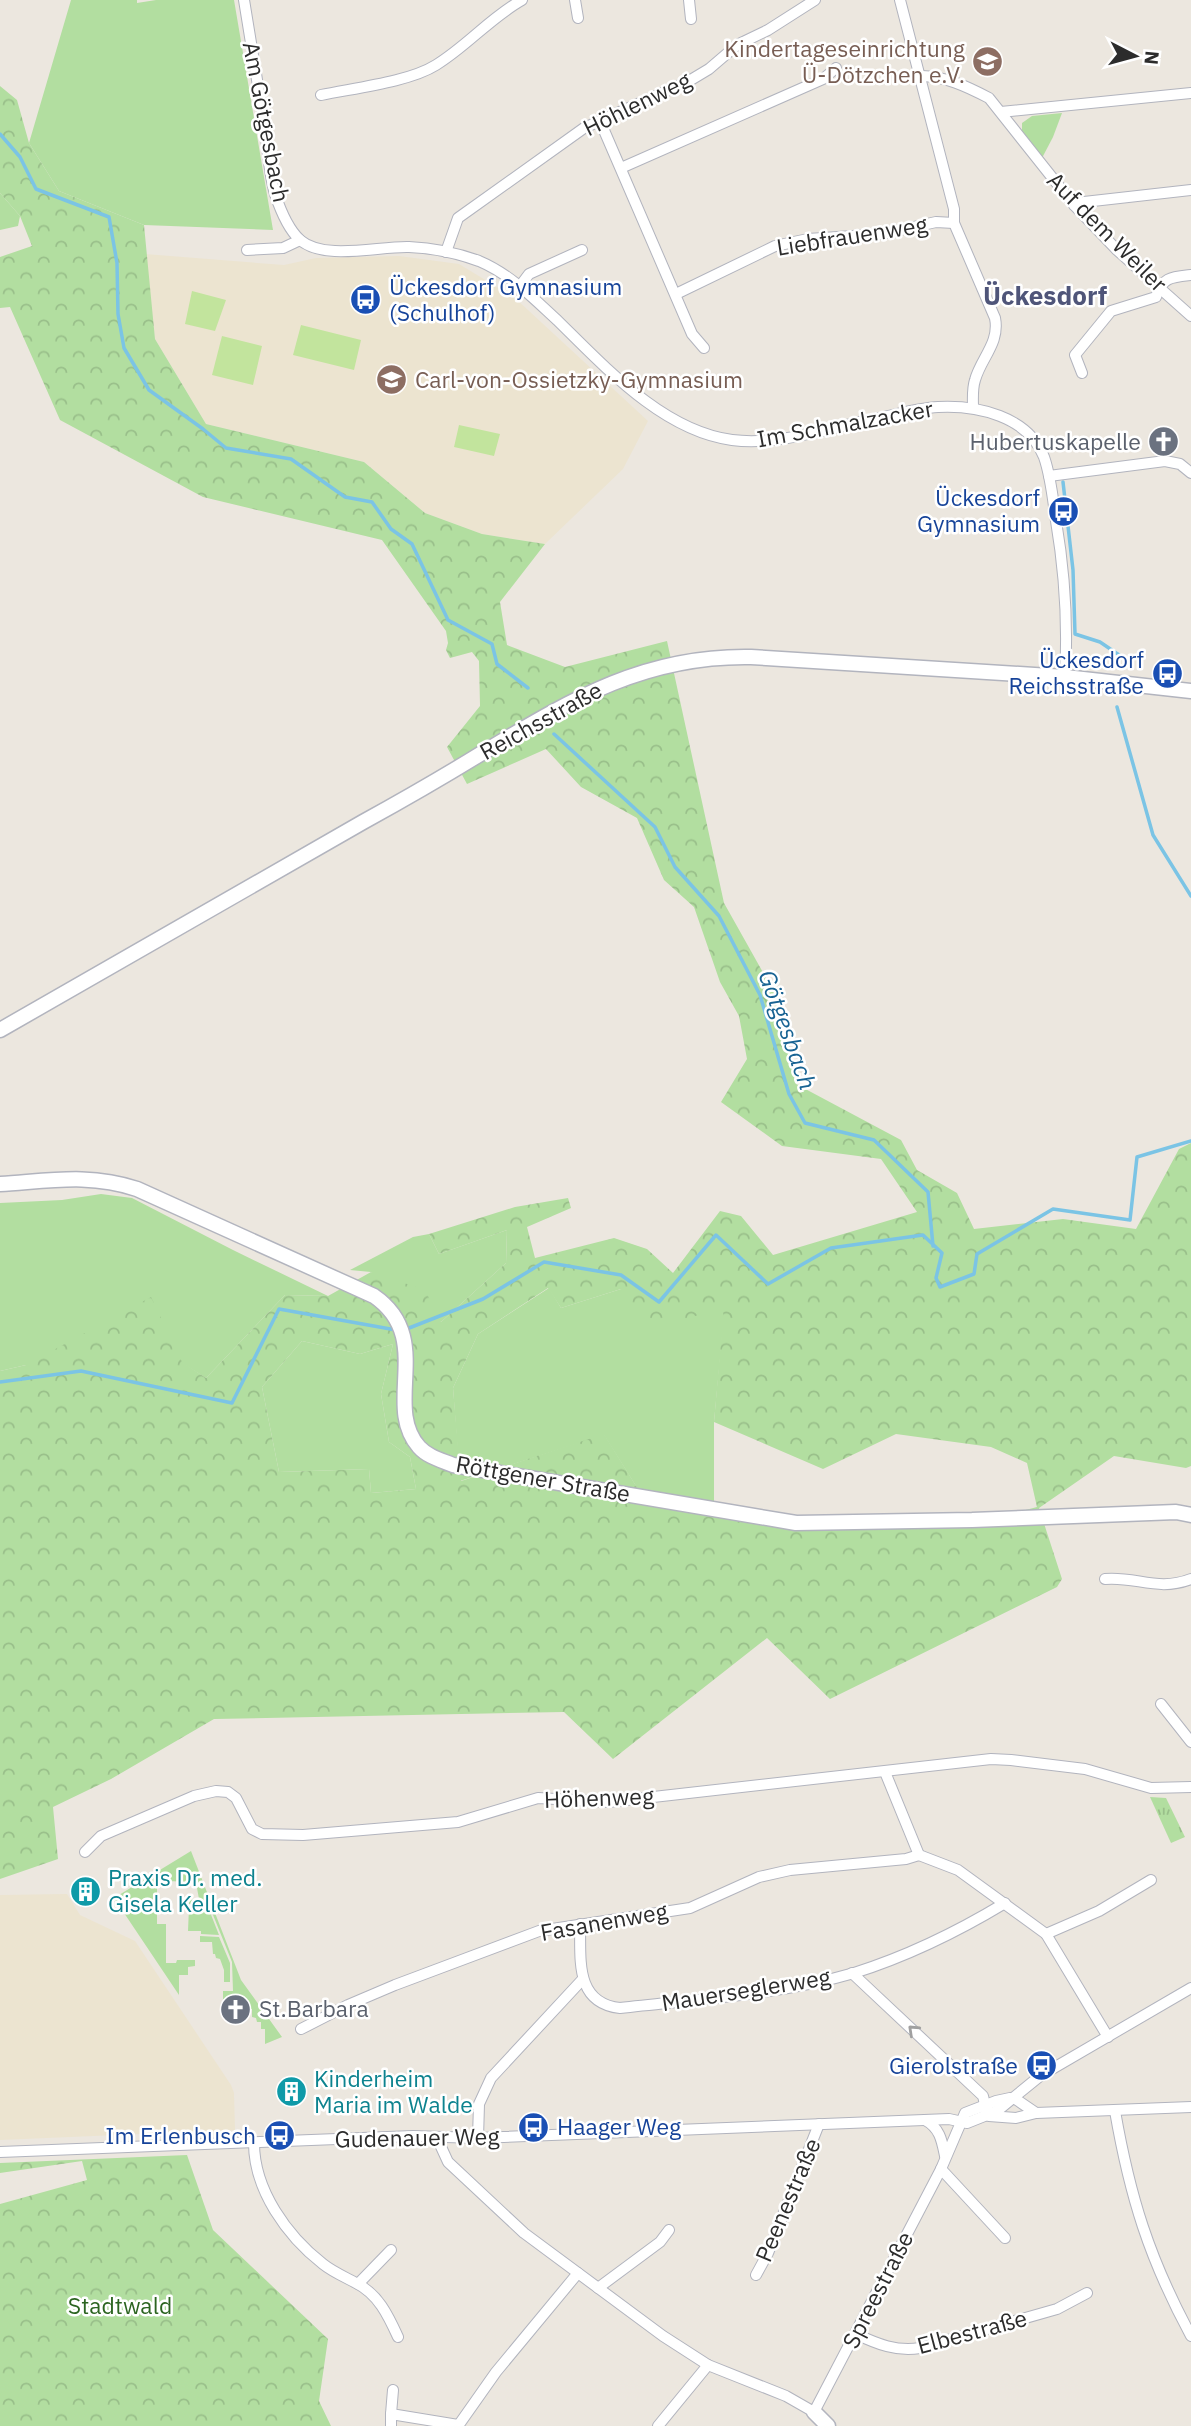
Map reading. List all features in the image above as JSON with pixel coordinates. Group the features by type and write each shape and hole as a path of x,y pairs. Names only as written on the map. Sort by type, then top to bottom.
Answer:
{"street":[{"name":"Am Götgesbach","path":"244,0 275,192 289,226 300,240"},
{"path":"321,95 407,77 434,67 506,9 522,0"},
{"path":"575,0 578,18"},
{"path":"689,0 691,19"},
{"name":"Höhlenweg","path":"446,252 458,218 584,128 689,81 709,69 737,45 768,30 815,0"},
{"path":"900,0 954,208 954,223 997,327 993,344 974,382 972,408"},
{"path":"621,168 823,79 836,68"},
{"name":"Auf dem Weiler","path":"919,76 933,75 989,98 1074,205 1117,250 1191,316"},
{"path":"1001,112 1191,93"},
{"path":"600,121 692,334 704,348"},
{"path":"1074,205 1191,190"},
{"name":"Liebfrauenweg","path":"676,294 775,246 808,239 882,234 936,222 954,223"},
{"path":"247,250 283,248 300,240"},
{"name":"Im Schmalzacker","path":"300,240 309,245 335,250 412,247 446,252 479,262 520,286 631,389 669,417 711,435 764,441 936,407 972,408 1008,420 1033,439 1043,455 1049,475 1065,573 1065,677"},
{"path":"520,286 529,274 582,250"},
{"path":"1082,373 1075,355 1111,311 1156,297 1159,285 1167,277 1191,275"},
{"path":"1049,475 1165,461 1180,464 1191,473"},
{"name":"Reichsstraße","path":"0,1030 547,714 602,686 653,669 709,658 751,657 1065,677 1191,691"},
{"name":"Röttgener Straße","path":"0,1184 88,1178 113,1181 137,1189 374,1296 389,1306 402,1330 405,1406 409,1427 418,1446 433,1458 453,1465 796,1523 1176,1512 1191,1515"},
{"path":"1104,1579 1116,1578 1161,1586 1191,1579"},
{"path":"1161,1704 1191,1742"},
{"name":"Höhenweg","path":"85,1852 101,1836 194,1796 216,1791 228,1792 236,1798 253,1829 262,1834 303,1835 458,1822 538,1798 609,1802 1003,1759 1085,1769 1151,1788 1191,1787"},
{"path":"885,1772 919,1855 958,1870 1046,1934 1108,2037"},
{"name":"Fasanenweg","path":"301,2029 348,2005 539,1931 690,1908 759,1877 790,1870 906,1859 919,1855"},
{"path":"1046,1934 1099,1911 1151,1880"},
{"name":"Mauerseglerweg","path":"582,1980 598,2001 620,2008 765,1992 852,1973 903,1956 950,1935 1005,1903"},
{"path":"478,2138 479,2104 491,2078 582,1980 580,1924"},
{"path":"852,1973 983,2096 985,2116 1016,2118 1036,2113 1191,2107"},
{"name":"Gudenauer Weg","path":"0,2152 413,2137 478,2138 949,2119 967,2123 997,2111 1040,2076 1191,1988"},
{"path":"1014,2098 1036,2113"},
{"name":"Gudenauer Weg","path":"961,2122 965,2113 985,2104 1014,2098"},
{"path":"1115,2111 1128,2181 1139,2220 1171,2299 1191,2336"},
{"path":"925,2120 934,2124 945,2156"},
{"name":"Spreestraße","path":"814,2412 941,2169 961,2122"},
{"name":"Peenestraße","path":"756,2275 768,2253 819,2124"},
{"path":"437,2138 448,2162 524,2233 598,2288 708,2365 786,2396 814,2412 828,2426"},
{"path":"254,2143 254,2159 262,2187 284,2221 324,2265 358,2284 382,2305 398,2337"},
{"path":"941,2169 1004,2238"},
{"path":"598,2288 660,2242 669,2230"},
{"path":"358,2284 391,2250"},
{"path":"391,2414 458,2426 496,2372 578,2273"},
{"name":"Elbestraße","path":"856,2334 889,2347 909,2350 1058,2309 1087,2293"},
{"path":"658,2426 708,2365"},
{"path":"391,2426 393,2390"}],"shaded area":[{"name":"Carl-von-Ossietzky-Gymnasium","path":"145,254 284,265 316,258 399,256 459,264 515,298 648,421 623,469 545,544 482,534 425,513 364,462 206,424 155,339"},
{"path":"67,1894 80,1915 135,1941 231,2085 234,2093 235,2130 0,2140 0,1895"}],"green space":[{"path":"71,0 137,0 137,3 156,0 234,0 273,230 144,225 59,191 29,143"},
{"path":"0,86 17,100 29,143 59,191 144,225 155,339 206,424 364,462 425,513 482,534 545,544 500,602 507,645 565,667 667,641 724,903 775,994 796,1084 901,1140 917,1170 957,1193 974,1229 1063,1219 1136,1229 1179,1149 1191,1143 1191,1466 1186,1468 1114,1456 1039,1508 1062,1579 1057,1587 830,1699 767,1638 613,1759 564,1712 214,1719 111,1779 53,1807 58,1859 0,1879 0,1371 26,1365 151,1297 182,1362 206,1378 285,1295 328,1296 371,1272 425,1290 441,1322 506,1263 507,1230 439,1254 429,1234 515,1207 568,1198 571,1208 527,1227 535,1258 614,1238 647,1249 673,1273 720,1211 741,1216 773,1255 917,1212 881,1159 782,1146 721,1102 747,1059 739,1016 720,982 694,907 664,880 637,818 581,787 546,749 467,784 447,747 480,706 479,661 472,652 450,658 446,650 446,631 382,540 203,497 60,420 10,307 0,308 0,257 32,246 20,216 0,193","holes":["548,1288 561,1308 621,1289 651,1333 724,1305 714,1422 823,1469 896,1434 991,1447 1027,1463 1037,1507 979,1522 800,1527 646,1502 604,1434 461,1481 453,1388 478,1334","302,1341 360,1354 393,1344 381,1394 389,1442 410,1457 416,1489 371,1493 369,1469 279,1472 262,1387"]},
{"path":"1062,113 1042,158 1022,133 1022,123 1032,116"},
{"path":"0,193 20,216 18,226 0,230"},
{"path":"192,291 226,300 215,331 185,324"},
{"path":"301,325 361,340 354,370 293,355"},
{"path":"222,336 262,346 253,385 212,375"},
{"path":"459,425 500,434 494,456 454,447"},
{"path":"101,1194 132,1198 328,1296 285,1295 206,1378 182,1363 26,1365 0,1371 0,1203 62,1200"},
{"path":"507,1230 506,1263 441,1322 371,1272 350,1270 413,1237 429,1234 439,1254"},
{"path":"549,1288 561,1308 621,1289 725,1305 714,1422 714,1512 646,1502 604,1435 460,1481 453,1388 478,1334"},
{"path":"302,1341 360,1354 393,1344 381,1394 389,1442 410,1457 416,1489 371,1493 369,1469 279,1472 262,1387"},
{"path":"1150,1797 1166,1798 1185,1837 1171,1843"},
{"path":"191,1851 241,1980 282,2037 265,2044 265,2029 261,2029 261,2022 252,2017 252,2009 245,2009 238,2000 231,2002 223,1999 223,1991 233,1991 232,1962 209,1905 189,1904 189,1900 199,1899 193,1882 167,1881 167,1886 157,1885 157,1924 166,1924 166,1963 195,1960 195,1966 188,1967 188,1975 179,1975 179,1995 114,1898"},
{"path":"189,1907 208,1907 219,1935 188,1931"},
{"path":"200,1936 219,1937 230,1963 230,1982 224,1982 224,1970 220,1959 213,1954 212,1942 200,1942"},
{"name":"Stadtwald","path":"187,2155 213,2230 328,2339 319,2401 331,2426 0,2426 0,2204 87,2180 82,2161 0,2173 0,2163"}],"waterway":[{"name":"Götgesbach","path":"0,134 20,157 36,189 109,217 117,263 118,314 124,348 149,390 226,448 291,459 345,497 372,502 391,529 412,544 448,620 492,644 497,664 528,688"},
{"path":"1063,482 1073,570 1075,634 1100,642 1125,659"},
{"path":"1117,707 1153,835 1191,896"},
{"name":"Götgesbach","path":"554,734 655,827 675,867 719,916 760,995 789,1094 805,1123 874,1140 928,1192 933,1246"},
{"path":"404,1330 483,1299 544,1262 621,1275 659,1302 716,1235 768,1284 831,1248 923,1235 942,1253 936,1278 940,1287 974,1274 977,1254 1053,1209 1130,1220 1137,1157 1191,1141"},
{"path":"0,1382 81,1371 232,1403 279,1309 396,1330"}],"place":[{"name":"Kindertageseinrichtung Ü-Dötzchen e.V.","path":"988,62"},
{"name":"Ückesdorf Gymnasium (Schulhof)","path":"366,300"},
{"name":"Carl-von-Ossietzky-Gymnasium","path":"392,380"},
{"name":"Hubertuskapelle","path":"1164,442"},
{"name":"Ückesdorf Gymnasium","path":"1063,511"},
{"name":"Ückesdorf Reichsstraße","path":"1167,673"},
{"name":"Praxis Dr. med. Gisela Keller","path":"85,1891"},
{"name":"St.Barbara","path":"236,2009"},
{"name":"Gierolstraße","path":"1041,2066"},
{"name":"Kinderheim Maria im Walde","path":"291,2092"},
{"name":"Haager Weg","path":"534,2127"},
{"name":"Im Erlenbusch","path":"279,2136"}],"district":[{"name":"Ückesdorf","path":"1045,296"}]}
